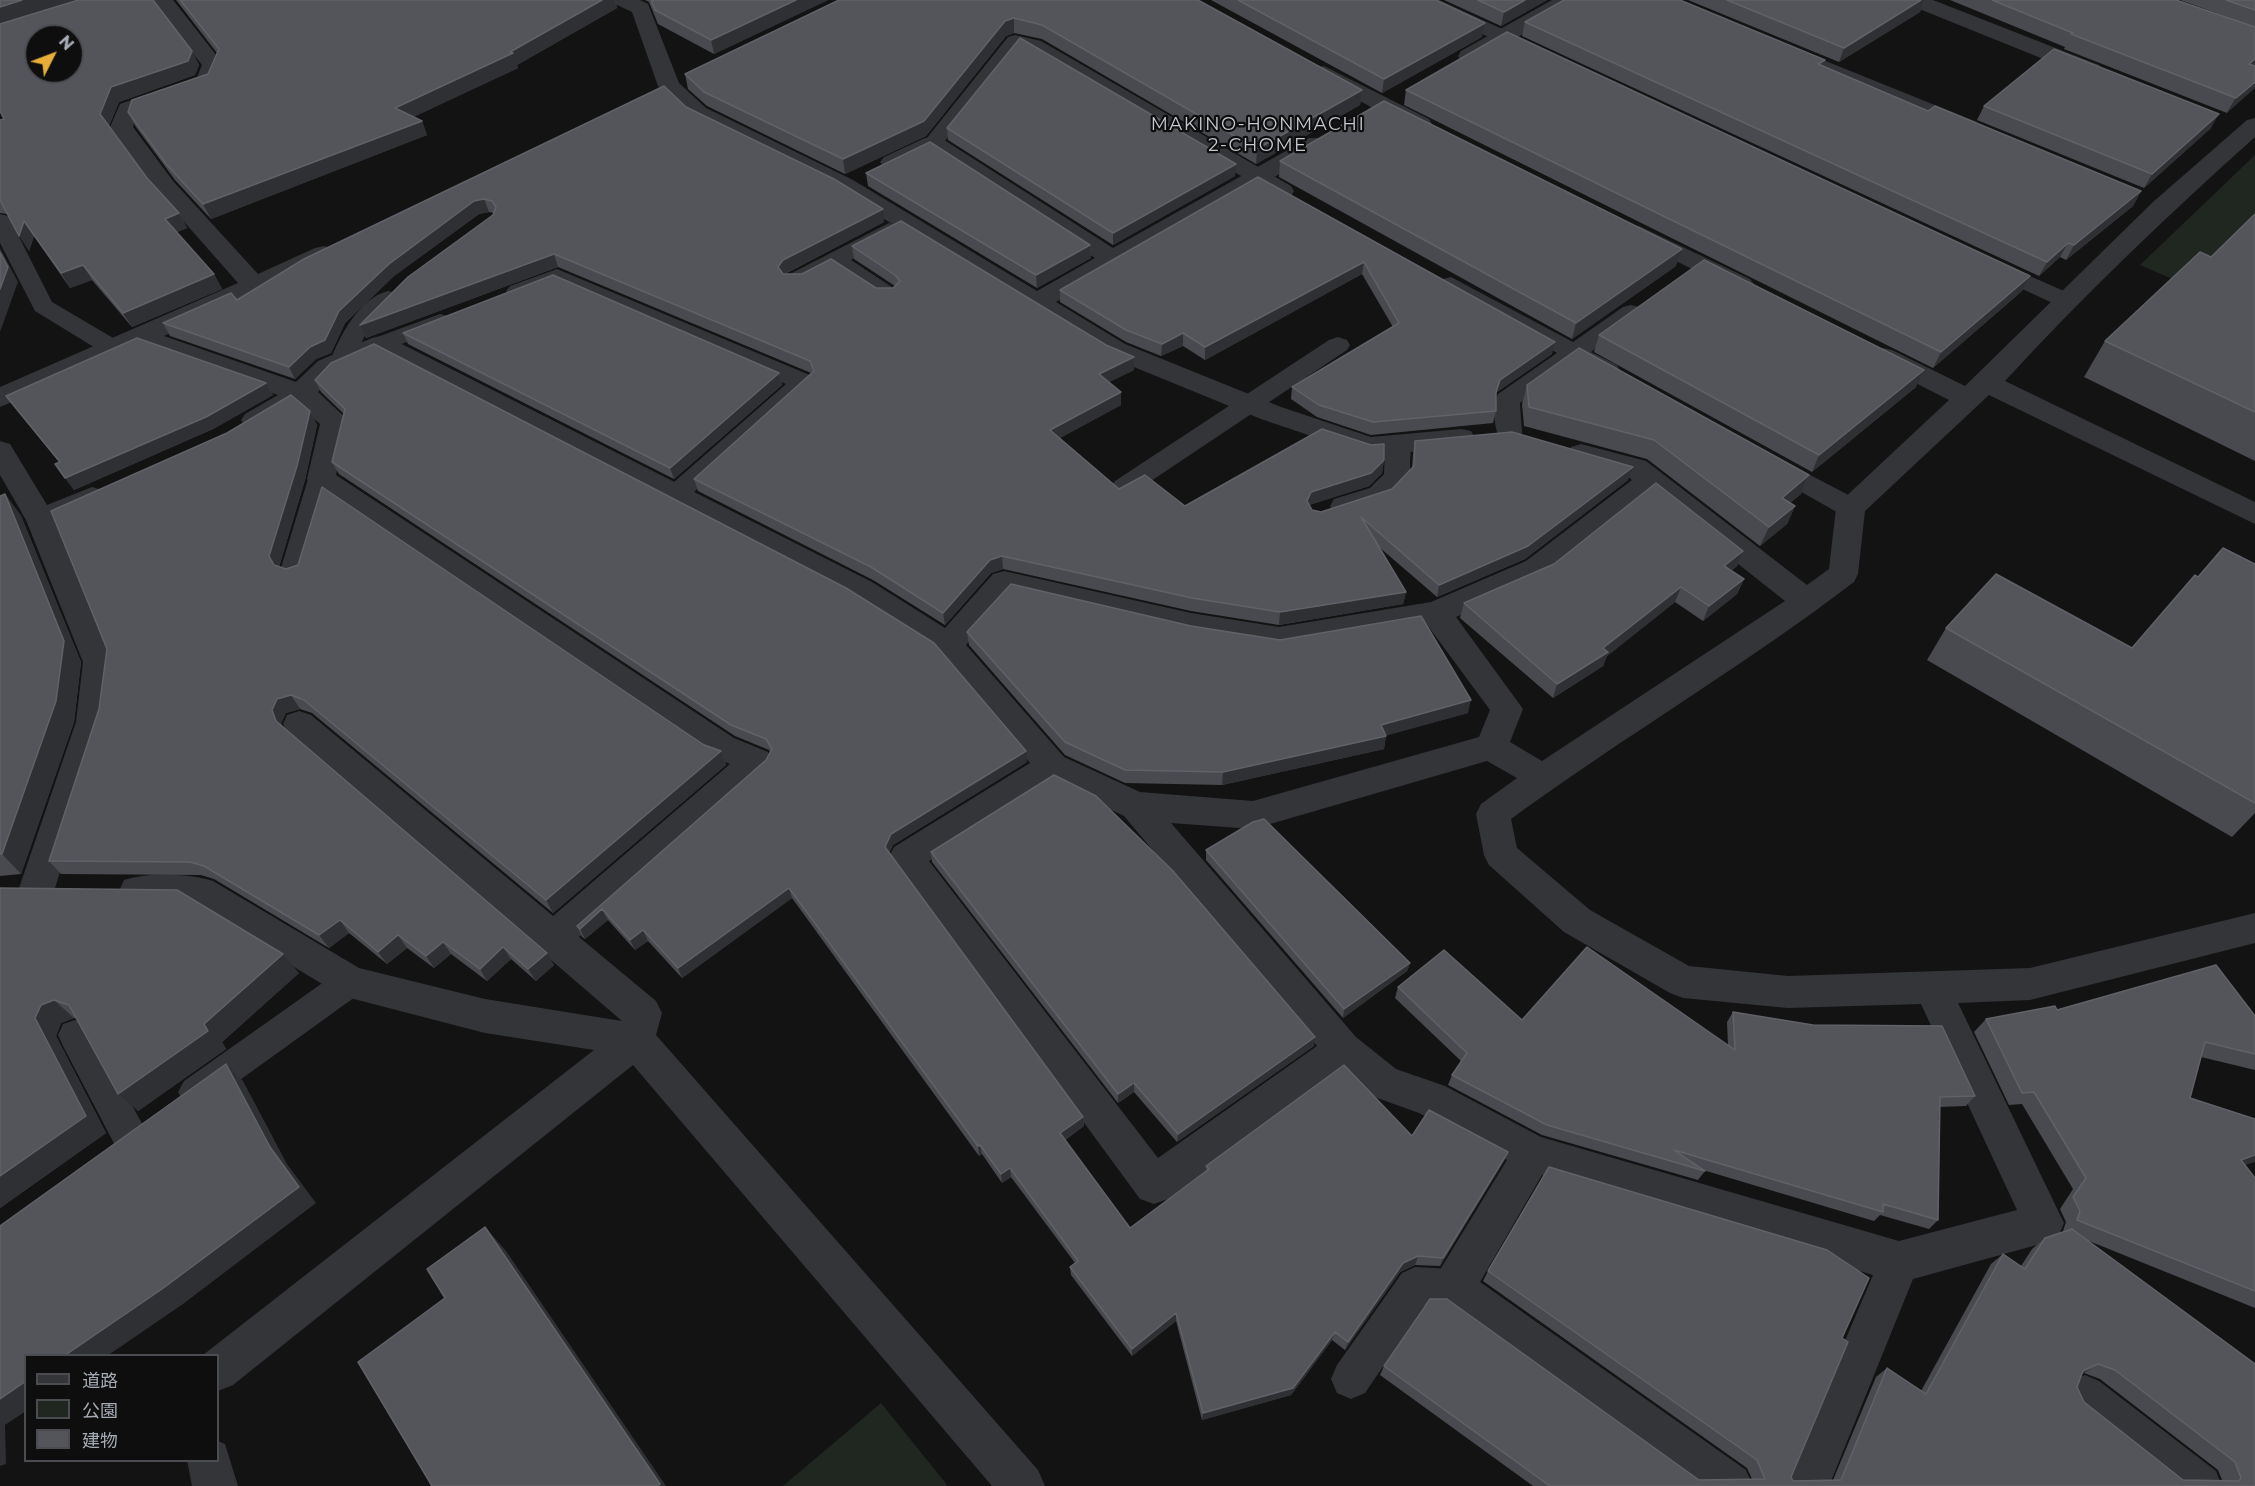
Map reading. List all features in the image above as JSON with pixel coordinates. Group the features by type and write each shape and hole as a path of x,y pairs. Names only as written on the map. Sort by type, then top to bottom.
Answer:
{"street":[{"path":"162,0 213,65 206,81 128,109 121,128 165,186 255,286"},
{"path":"622,0 641,8 669,86 698,113 845,185 1116,350 1249,404 1370,447 1509,433 1636,468 1807,602"},
{"path":"1453,65 1567,0"},
{"path":"1914,0 2109,77"},
{"path":"1764,41 1985,134"},
{"path":"1302,61 1447,137"},
{"path":"2243,126 2151,203 2065,300 1977,391 1851,508 1843,574 1807,602 1542,777 1493,814 1501,855 1577,921 1683,982 1788,992 2030,984 2255,928"},
{"path":"1037,302 1335,133"},
{"path":"845,185 933,143 1113,259"},
{"path":"1615,221 1690,270 1764,296"},
{"path":"0,398 111,347 140,337 255,286 339,245"},
{"path":"140,337 301,393 335,421 321,479 722,747 756,761 552,939"},
{"path":"233,432 301,393 327,367 381,344 861,590 948,645 1052,766 1136,806 1253,815 1491,747 1542,777"},
{"path":"1860,344 1977,391 2255,514"},
{"path":"0,451 41,520 99,662 92,722 36,891"},
{"path":"948,645 1004,582 1191,625 1279,639 1436,613 1537,569 1651,480"},
{"path":"41,520 116,486"},
{"path":"1436,613 1507,709 1491,747"},
{"path":"219,1369 636,1040 643,1013 552,939 299,724"},
{"path":"1052,766 906,857 1154,1185 1343,1050"},
{"path":"1136,806 1343,1050 1383,1082 1431,1099 1533,1153 1899,1262 2044,1223 1933,989"},
{"path":"0,891 71,891"},
{"path":"106,891 200,892 350,982 485,1016 636,1040 1022,1486"},
{"path":"1533,1153 1453,1288 1730,1486"},
{"path":"1806,1486 1899,1262"},
{"path":"209,1462 215,1486"}],"lane":[{"path":"1424,0 1546,57"},
{"path":"933,143 1015,41 1034,45 1298,200"},
{"path":"0,221 43,306 111,347"},
{"path":"795,280 904,221"},
{"path":"1968,255 2065,300"},
{"path":"834,259 887,294"},
{"path":"1431,273 1626,381"},
{"path":"491,301 557,276 803,382 675,495"},
{"path":"342,361 355,330 404,283"},
{"path":"1509,433 1508,400 1652,298"},
{"path":"381,344 458,314"},
{"path":"1124,487 1338,345"},
{"path":"1320,513 1379,494 1397,477 1398,444"},
{"path":"1749,451 1851,508"},
{"path":"294,571 321,479"},
{"path":"103,1159 350,982"},
{"path":"75,1035 131,1139"},
{"path":"1351,1379 1414,1286 1453,1288"},
{"path":"2085,1395 2200,1486"}],"green space":[{"path":"2255,155 2255,214 2184,284 2140,265"},
{"path":"881,1403 948,1486 783,1486"}],"building":[{"path":"0,0 22,0 0,7"},
{"path":"78,0 153,0 192,51 188,61 111,87 100,114 147,178 179,213 165,219 214,274 123,313 83,265 61,273 24,221 19,236 0,200 0,120 4,119 0,111 0,24"},
{"path":"180,0 602,0 510,52 513,53 395,108 422,121 203,204 167,165 128,112 132,100 208,74 219,49"},
{"path":"651,0 796,0 711,40 655,10"},
{"path":"839,0 1198,0 1362,90 1257,149 1042,25 1014,18 1005,21 924,121 843,159 704,92 685,74"},
{"path":"1238,0 1436,0 1485,23 1384,79"},
{"path":"1478,0 1525,0 1504,12"},
{"path":"1564,0 1680,0 1825,60 1818,64 1928,111 1935,106 2141,191 2074,245 2068,243 2047,262 1525,22"},
{"path":"1727,0 1921,0 1844,48"},
{"path":"1992,0 2176,0 2255,27 2255,59 2249,64 2255,66 2255,82 2236,98 2071,34 2073,33"},
{"path":"2226,0 2255,0 2255,10"},
{"path":"1507,32 2030,276 1941,352 1406,90"},
{"path":"1020,38 1236,164 1113,233 947,128"},
{"path":"2054,49 2219,114 2152,174 1984,106"},
{"path":"664,86 686,107 834,179 883,209 783,260 778,267 783,274 802,274 831,259 876,288 893,288 900,281 895,275 852,246 901,221 1106,345 1134,357 1099,374 1121,392 1050,430 1119,489 1145,475 1185,506 1322,429 1371,445 1384,444 1384,460 1371,473 1311,492 1307,501 1312,510 1321,512 1392,489 1414,466 1415,441 1512,432 1633,467 1528,546 1439,585 1361,517 1406,592 1280,612 1192,598 1002,556 990,560 943,613 871,567 694,479 814,371 810,361 554,254 360,325 408,277 493,215 496,207 492,201 484,199 474,201 389,264 339,311 325,340 310,347 289,367 163,323 231,293 237,300 304,259"},
{"path":"1384,101 1682,249 1576,323 1280,161"},
{"path":"930,142 1090,245 1036,275 866,173"},
{"path":"1258,177 1555,342 1500,380 1496,392 1496,411 1373,422 1319,405 1292,387 1399,323 1364,262 1205,347 1183,333 1162,344 1126,330 1060,290"},
{"path":"2255,214 2255,412 2105,341 2200,252 2211,257"},
{"path":"0,252 8,267 0,289"},
{"path":"1704,260 1924,370 1819,455 1599,335"},
{"path":"553,275 779,373 670,468 403,333"},
{"path":"137,338 266,383 206,417 65,478 55,464 60,462 6,396"},
{"path":"374,344 846,588 934,643 1026,751 891,834 885,847 1083,1117 1060,1133 1130,1228 1209,1169 1206,1166 1344,1065 1412,1136 1429,1110 1508,1152 1443,1258 1418,1256 1403,1263 1348,1342 1335,1332 1293,1388 1203,1413 1176,1313 1132,1349 1070,1267 1078,1261 1010,1168 1001,1174 980,1145 978,1146 789,888 678,968 643,930 630,940 602,909 580,929 577,926 766,760 772,749 766,739 731,725 332,462 345,409 315,380 331,363"},
{"path":"1579,348 1809,475 1782,498 1795,506 1769,527 1654,440 1529,407 1527,385"},
{"path":"291,395 310,411 297,466 269,556 274,565 286,569 298,565 322,487 704,745 721,751 546,900 304,700 291,695 277,699 272,710 276,721 547,953 528,969 503,947 480,969 443,942 426,956 398,935 378,952 340,920 319,935 204,866 190,862 49,861 99,709 107,649 51,511 227,433"},
{"path":"1656,483 1743,551 1724,566 1744,579 1709,606 1681,587 1603,648 1608,652 1557,684 1464,603 1554,564"},
{"path":"5,494 64,641 56,701 2,854 0,854 0,496"},
{"path":"2223,548 2255,564 2255,803 1946,628 1996,574 2132,648 2195,575 2198,577"},
{"path":"1011,584 1191,626 1280,640 1421,616 1471,700 1381,725 1386,736 1223,772 1125,770 1065,742 967,632"},
{"path":"1054,775 1096,796 1173,871 1315,1037 1178,1134 1134,1083 1118,1094 931,852"},
{"path":"1264,819 1410,963 1344,1009 1206,850 1253,822"},
{"path":"0,888 177,890 283,954 204,1024 208,1031 118,1094 69,1005 54,1000 41,1005 35,1018 86,1116 0,1176"},
{"path":"1587,947 1735,1050 1733,1012 1813,1025 1942,1026 1975,1096 1940,1097 1938,1220 1883,1204 1883,1212 1674,1150 1705,1171 1547,1125 1452,1075 1467,1053 1398,987 1444,950 1522,1020"},
{"path":"2216,965 2255,1016 2255,1054 2205,1042 2190,1098 2255,1119 2255,1155 2241,1160 2255,1178 2255,1291 2077,1220 2080,1211 2073,1197 2086,1178 2034,1092 2022,1093 1986,1019 2055,1006 2057,1010"},
{"path":"226,1064 270,1147 299,1187 162,1289 67,1354 24,1354 24,1382 0,1399 0,1226"},
{"path":"1549,1167 1827,1250 1869,1278 1842,1338 1848,1342 1791,1477 1793,1481 1841,1480 1887,1368 1926,1394 2003,1254 2025,1269 2045,1238 2072,1229 2255,1364 2255,1486 1550,1486 1384,1366 1430,1299 1447,1299 1699,1480 1765,1479 1757,1460 1488,1271","holes":["2098,1364 2115,1370 2235,1462 2241,1478 2239,1481 2183,1480 2084,1402 2077,1387 2083,1371"]},
{"path":"485,1227 660,1484 657,1486 432,1486 358,1362 445,1298 427,1269"}],"district":[{"name":"MAKINO-HONMACHI 2-CHOME","path":"1258,135"}]}
